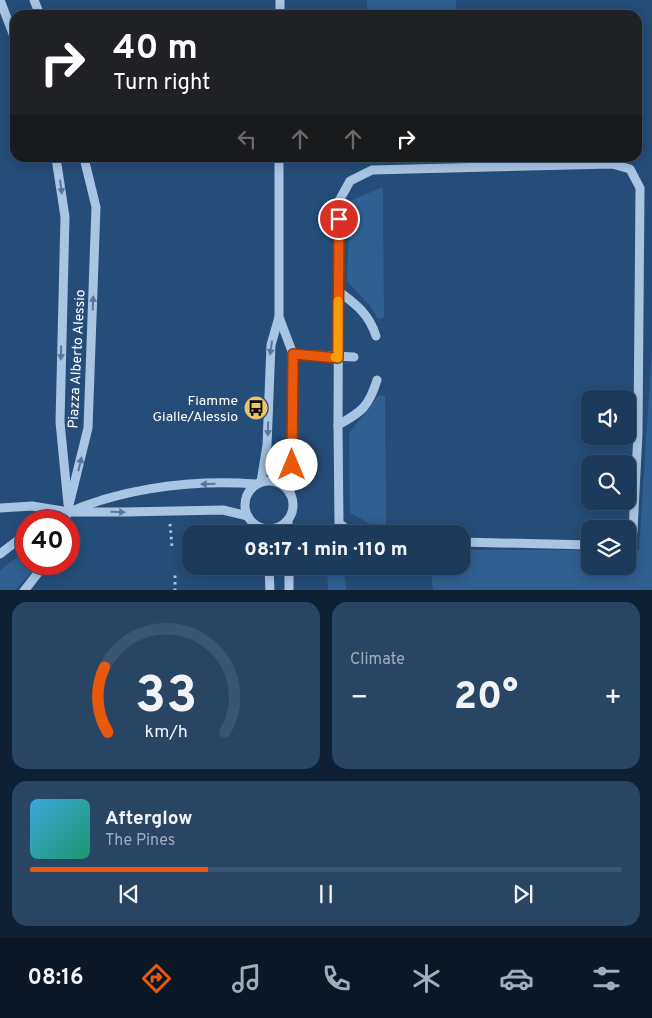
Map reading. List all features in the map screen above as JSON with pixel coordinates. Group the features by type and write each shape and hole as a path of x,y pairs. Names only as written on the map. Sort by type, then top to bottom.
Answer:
{"street":[{"path":"0,0 10,26"},
{"name":"Piazza Alberto Alessio","path":"57,162 65,217 60,422 69,510"},
{"name":"Piazza Alberto Alessio","path":"69,510 88,428 96,207 85,162"},
{"path":"256,525 248,516 246,508 247,496 259,483 267,446 271,345 279,317 279,162"},
{"path":"341,525 338,523 338,291 339,201 344,188 350,181 372,170 612,164 630,169 640,188 638,433 634,520"},
{"path":"338,291 362,309 372,324 376,336"},
{"path":"279,317 293,354 290,494 293,506 288,525"},
{"path":"293,354 354,358"},
{"path":"338,425 357,415 366,407 377,380"},
{"path":"74,510 98,501 140,491 210,484 278,483 290,494"},
{"path":"0,508 32,506 57,510"},
{"path":"80,512 223,510 248,516"},
{"path":"279,525 288,520"},
{"path":"0,554 15,542"},
{"path":"470,542 581,545"},
{"path":"24,590 36,575"},
{"path":"269,575 270,590"},
{"path":"289,575 290,590"}],"path":[{"path":"169,511 172,547"},
{"path":"174,590 175,572"}],"shaded area":[{"path":"367,0 456,0 456,10 367,10"},
{"path":"383,187 384,317 378,319 371,307 347,281 350,201"},
{"path":"652,348 652,590 433,590 432,575 470,575 470,550 581,550 581,575 636,575 636,550 639,550"},
{"path":"379,395 385,396 386,525 372,525 350,513 349,433"},
{"path":"15,559 15,575 29,575 15,590 0,590 0,570"},
{"path":"327,575 344,575 346,590 328,590"}],"slow traffic":[{"path":"335,357 338,358 338,301"}],"place":[{"name":"Fiamme Gialle/Alessio","path":"256,408"}],"route":[{"path":"292,465 293,354 338,358 339,219"}]}
